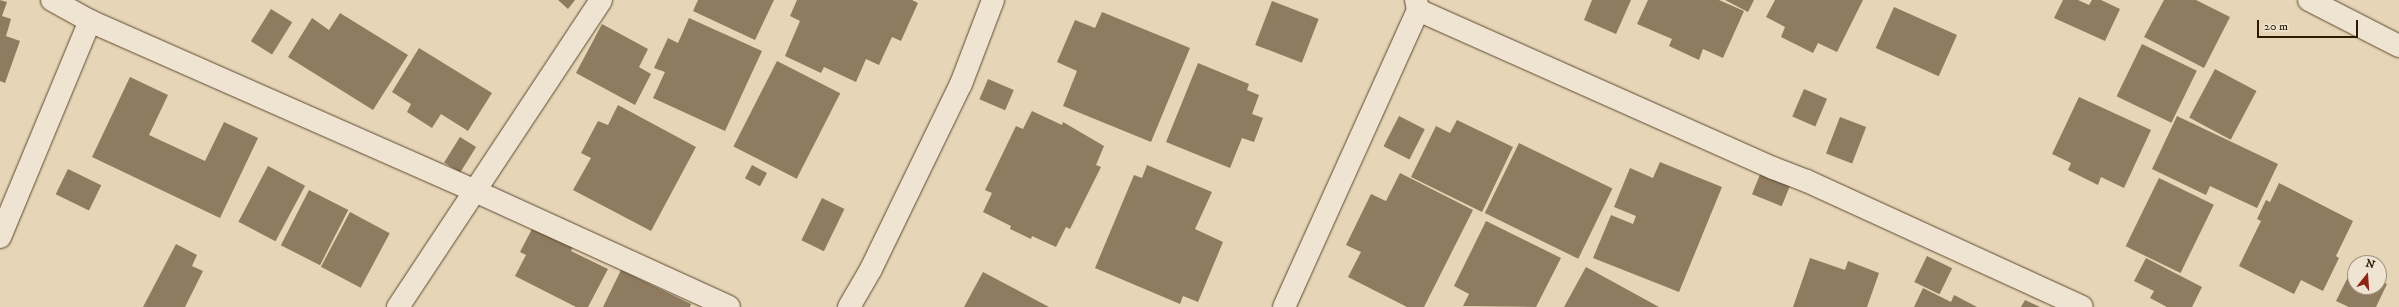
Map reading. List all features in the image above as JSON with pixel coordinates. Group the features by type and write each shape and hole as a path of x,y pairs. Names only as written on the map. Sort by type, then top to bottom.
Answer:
{"street":[{"path":"52,0 90,21 475,191 729,307"},
{"path":"398,307 601,0"},
{"path":"849,307 872,269 961,84 993,0"},
{"path":"2309,0 2399,46"},
{"path":"1284,307 1417,5 1773,168 1807,181 2075,305"},
{"path":"0,237 90,21"}],"building":[{"path":"0,0 7,2 2,16 11,19 6,36 20,41 5,83 0,81"},
{"path":"558,0 575,0 568,9"},
{"path":"698,0 774,0 755,40 693,11"},
{"path":"797,0 912,0 918,3 901,41 892,37 879,65 866,59 856,82 824,67 821,73 785,56 800,21 790,16"},
{"path":"1592,0 1631,0 1616,34 1584,20"},
{"path":"1648,0 1719,0 1744,11 1723,58 1703,49 1699,60 1669,46 1672,39 1637,24"},
{"path":"1725,0 1754,0 1748,12"},
{"path":"1775,0 1863,0 1837,52 1818,43 1813,53 1781,37 1785,27 1766,17"},
{"path":"2063,0 2078,0 2089,5 2092,0 2101,0 2120,9 2105,41 2054,18"},
{"path":"2164,0 2196,0 2230,17 2204,68 2144,37"},
{"path":"1272,1 1319,19 1302,63 1255,45"},
{"path":"1894,7 1957,35 1939,76 1876,48"},
{"path":"271,9 292,22 272,54 251,41"},
{"path":"1102,12 1190,48 1151,142 1063,106 1077,71 1057,62 1075,20 1095,28"},
{"path":"340,13 408,55 373,110 288,57 312,18 329,30"},
{"path":"689,18 762,51 725,131 653,98 665,72 654,68 668,38 678,43"},
{"path":"602,24 648,49 639,67 651,74 635,105 576,73"},
{"path":"2142,44 2197,71 2171,123 2117,96"},
{"path":"419,48 492,93 468,131 441,114 432,128 407,112 411,104 392,92"},
{"path":"777,61 840,93 797,179 733,147"},
{"path":"1198,63 1249,84 1247,90 1259,95 1252,114 1263,118 1254,142 1242,138 1230,168 1166,142"},
{"path":"2215,69 2256,91 2231,140 2189,118"},
{"path":"130,77 168,95 149,135 205,161 224,122 258,138 220,218 92,157"},
{"path":"988,79 1014,90 1005,110 979,99"},
{"path":"1804,89 1827,99 1815,126 1792,117"},
{"path":"2079,97 2151,130 2124,188 2101,177 2098,185 2068,170 2071,163 2052,154"},
{"path":"618,105 696,147 651,231 573,190 591,158 581,153 598,121 608,125"},
{"path":"1032,111 1062,125 1063,122 1104,146 1096,165 1101,167 1070,229 1066,227 1056,247 1032,236 1031,239 1010,229 1011,226 983,212 992,193 985,190 1016,126 1023,129"},
{"path":"1399,116 1425,129 1409,159 1384,146"},
{"path":"2177,116 2278,164 2257,208 2210,186 2206,195 2152,169"},
{"path":"1840,117 1866,127 1852,163 1826,153"},
{"path":"1457,120 1513,147 1482,212 1411,177 1436,126 1450,133"},
{"path":"460,137 476,147 460,173 444,162"},
{"path":"1519,143 1612,189 1578,259 1485,213"},
{"path":"1660,162 1722,187 1679,292 1593,258 1611,215 1633,224 1636,216 1614,207 1630,168 1653,178"},
{"path":"752,165 767,173 760,186 745,178"},
{"path":"1147,165 1212,192 1195,229 1223,242 1198,302 1183,296 1180,304 1095,268 1134,175 1142,178"},
{"path":"268,166 305,186 276,241 238,222"},
{"path":"68,169 101,185 89,210 56,194"},
{"path":"1761,172 1791,184 1782,206 1752,194"},
{"path":"1400,173 1473,210 1424,307 1407,307 1348,277 1361,252 1346,245 1371,194 1386,201"},
{"path":"2159,178 2214,205 2181,273 2126,246"},
{"path":"2279,183 2353,221 2336,256 2339,258 2323,291 2301,280 2294,294 2239,266 2261,221 2257,219 2266,200 2270,202"},
{"path":"309,190 348,210 320,265 281,245"},
{"path":"822,198 844,209 824,251 801,240"},
{"path":"350,212 390,233 361,288 321,267"},
{"path":"1486,221 1561,258 1536,307 1463,306 1469,294 1454,286"},
{"path":"533,227 573,247 571,251 608,269 588,307 576,307 515,276 526,255 520,252"},
{"path":"176,244 197,255 192,266 203,271 185,307 143,307"},
{"path":"1927,256 1952,268 1939,294 1914,282"},
{"path":"1810,258 1845,270 1848,261 1879,273 1867,307 1793,307"},
{"path":"2146,258 2202,287 2192,307 2167,307 2150,298 2154,291 2134,281"},
{"path":"1586,267 1659,307 1564,307"},
{"path":"621,270 691,304 690,307 603,307"},
{"path":"983,272 1049,307 964,307"},
{"path":"2347,279 2347,295 2382,295 2376,307 2349,307 2336,301"},
{"path":"1923,288 1951,302 1954,295 1977,307 1914,307"},
{"path":"2025,300 2040,307 2021,307"}]}
